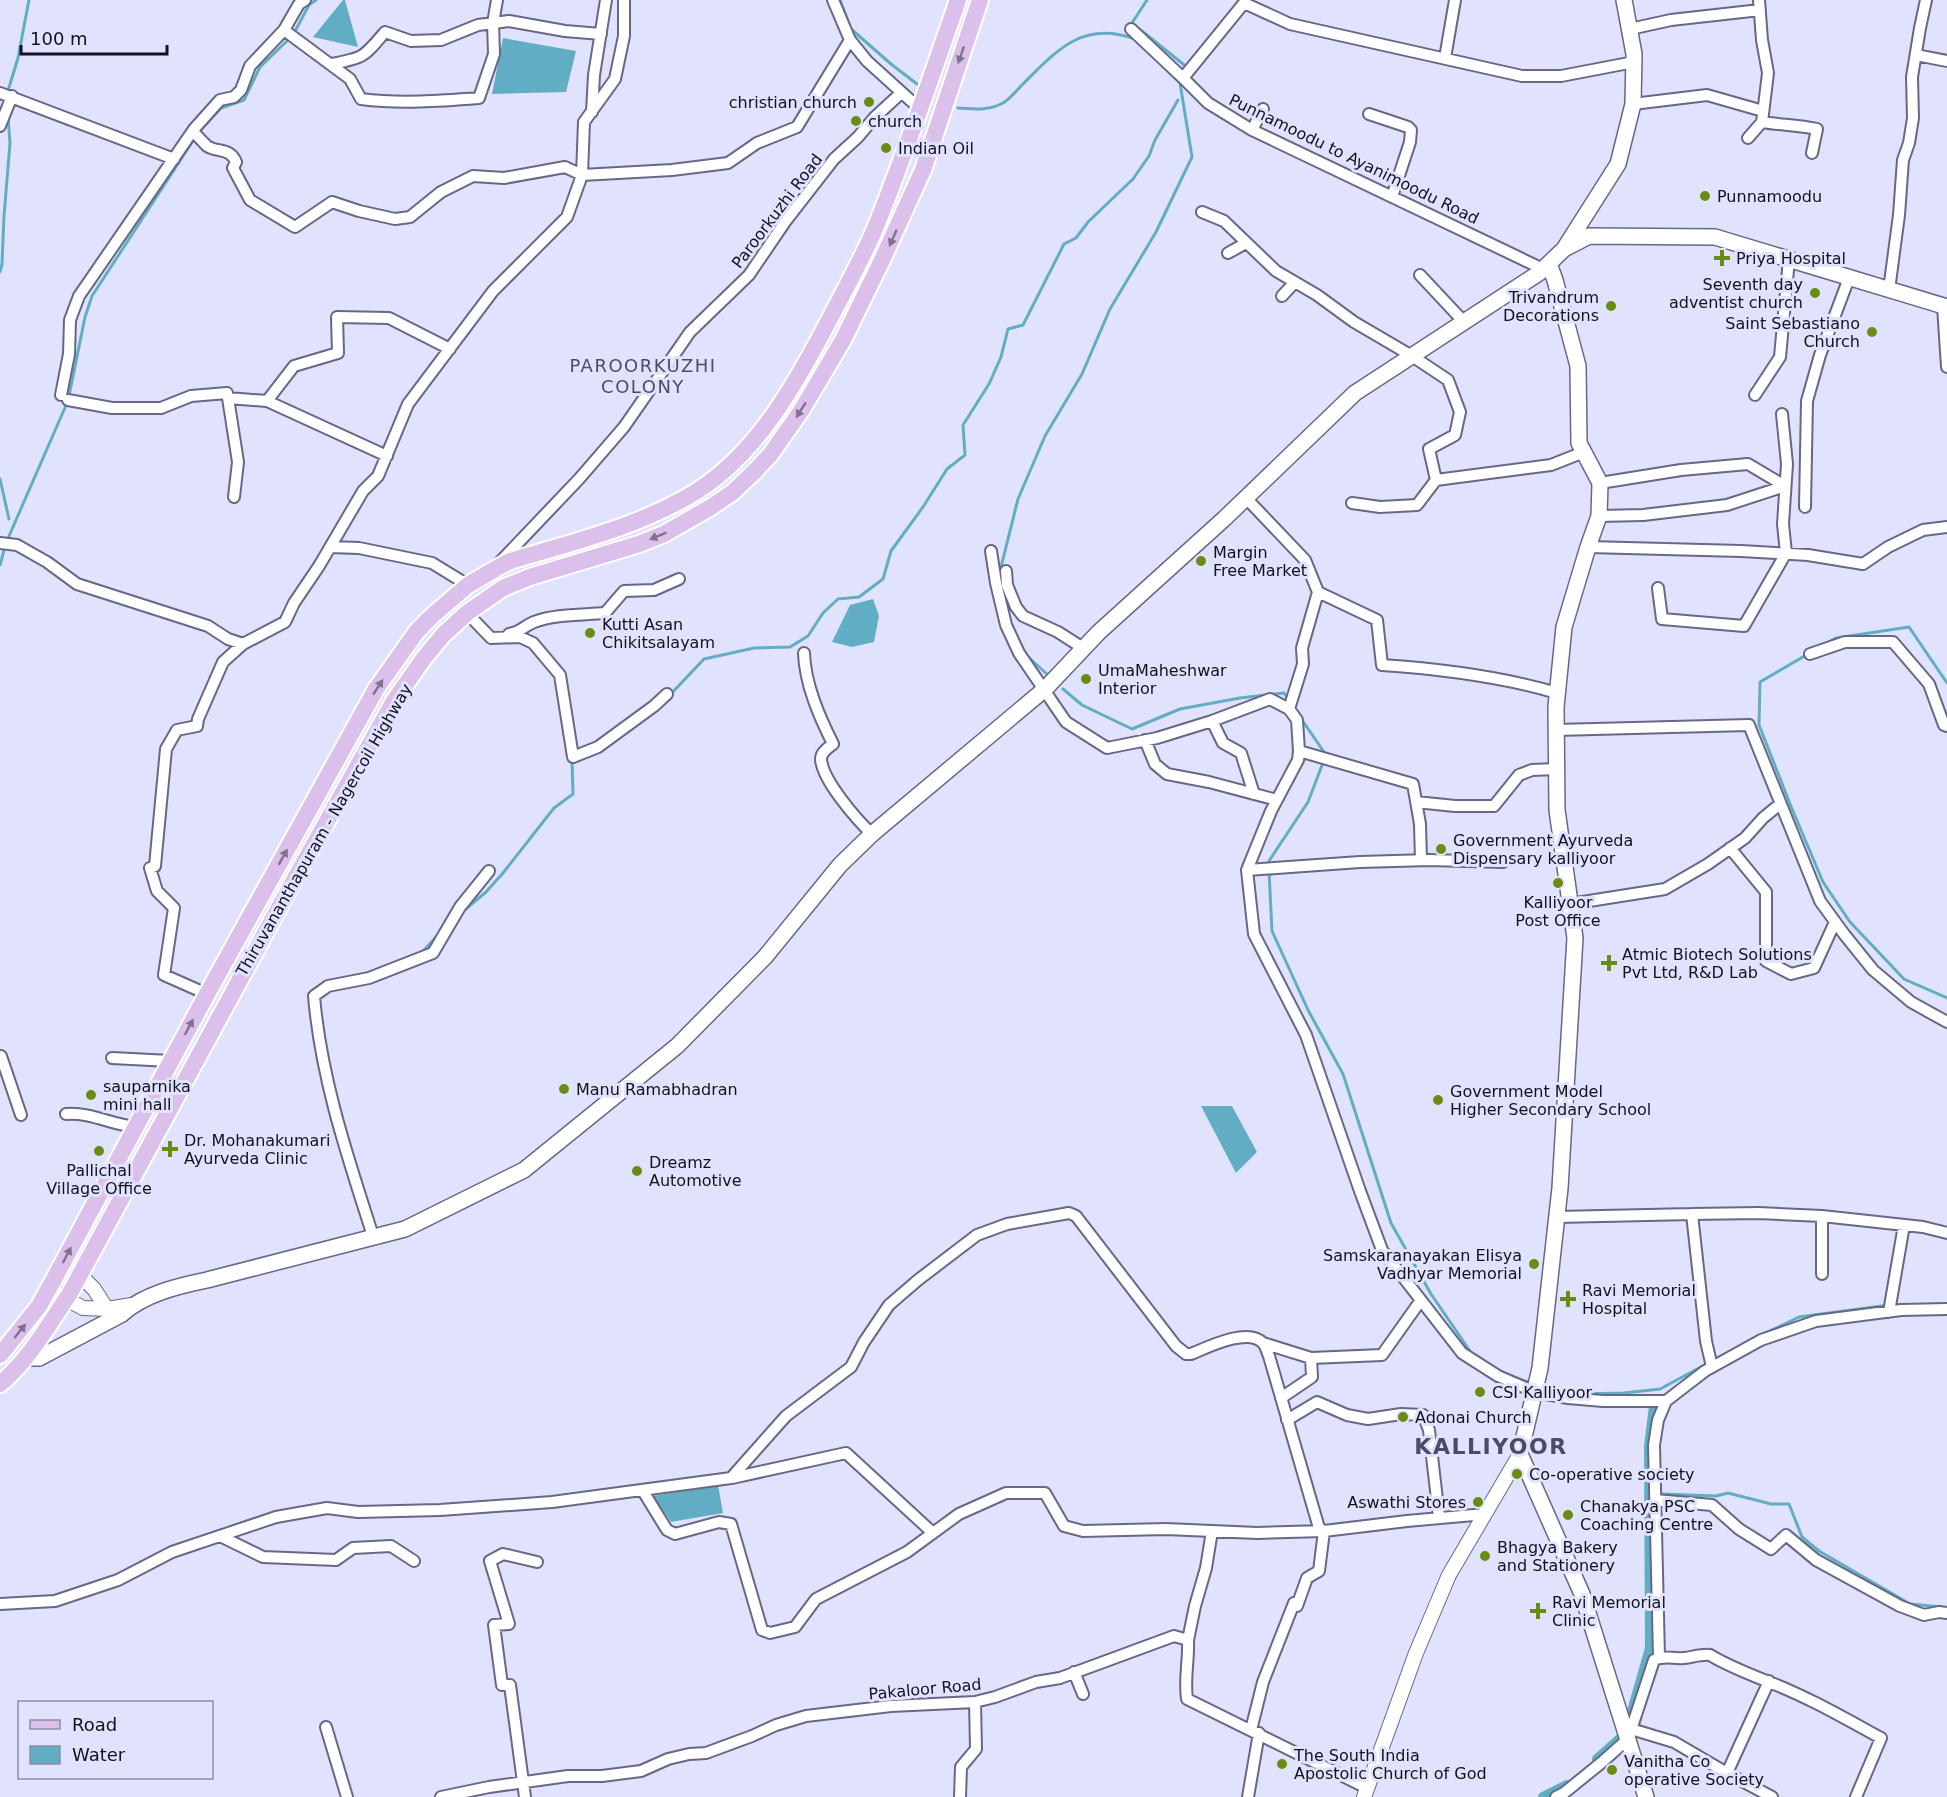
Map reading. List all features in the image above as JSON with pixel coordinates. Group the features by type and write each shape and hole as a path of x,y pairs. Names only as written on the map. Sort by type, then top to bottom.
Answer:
{"main road":[{"name":"Thiruvananthapuram - Nagercoil Highway","path":"0,1355 39,1306 170,1061 376,689 417,631 468,585 510,561 623,526 656,513 698,490 715,478 741,453 785,398 815,346 874,230 958,0"},
{"name":"Thiruvananthapuram - Nagercoil Highway","path":"0,1384 24,1358 66,1300 394,701 424,658 444,634 467,613 503,588 530,577 664,534 711,507 733,492 770,454 801,411 843,340 923,170 980,0"},
{"path":"24,1358 39,1358 122,1314 132,1305 180,1286 405,1229 524,1170 677,1046 765,957 840,865 872,834 1045,689 1099,632 1246,498 1355,393 1546,266 1564,249 1618,164 1633,104 1634,54 1624,0"},
{"path":"1564,249 1589,236 1715,237 1945,307"},
{"path":"1546,266 1556,280 1578,366 1580,443 1600,483 1599,516 1564,627 1557,693 1557,810 1575,938 1557,1217 1540,1368 1520,1454 1582,1594 1629,1734 1646,1797"}],"street":[{"path":"234,497 237,462 227,393 191,396 160,408 112,408 65,397 70,320 80,296 192,131 220,100 234,97 241,90 250,66 284,30 299,4 305,0"},
{"path":"284,30 350,79 361,99 384,102 479,98 494,54 497,0"},
{"path":"592,112 594,75 606,0"},
{"path":"207,994 164,975 174,908 157,891 150,868 155,866 166,748 177,730 197,726 223,662 243,644 285,622 294,603 319,566 363,491 378,476 408,404 493,291 567,217 582,176 585,122 615,79 624,36 624,0"},
{"path":"833,0 850,40 867,61 920,109"},
{"path":"1445,58 1455,0"},
{"path":"1889,290 1899,215 1903,160 1910,143 1913,118 1912,77 1924,1"},
{"path":"1183,78 1246,3 1290,24 1522,76 1561,76 1634,62"},
{"path":"1630,29 1760,5 1762,40 1768,73 1762,116 1748,138"},
{"path":"331,64 359,59 386,32 411,41 441,40 478,26 509,21 565,32 601,34"},
{"name":"Punnamoodu to Ayanimoodu Road","path":"1131,30 1208,103 1252,130 1392,197 1546,266"},
{"path":"192,131 210,148 221,149 234,156 236,162 233,168 250,200 295,227 332,202 395,219 410,217 441,192 473,176 504,178 565,167 582,176 672,170 728,163 757,143 797,127 850,40"},
{"path":"1916,55 1947,61"},
{"path":"0,93 174,159"},
{"name":"Paroorkuzhi Road","path":"495,569 624,427 690,332 749,275 792,213 834,159 874,117 901,93"},
{"path":"1633,104 1707,95 1783,126 1797,124 1817,129 1812,153"},
{"path":"0,126 12,96"},
{"path":"1252,130 1263,109"},
{"path":"1369,114 1411,130 1410,142 1392,197"},
{"path":"1203,212 1224,221 1276,271 1317,294 1354,322 1448,380 1460,412 1455,435 1429,449 1436,480"},
{"path":"1228,253 1246,243"},
{"path":"1755,396 1780,357 1789,259"},
{"path":"1420,274 1464,322"},
{"path":"1805,507 1807,401 1820,356 1849,278"},
{"path":"1282,296 1296,282"},
{"path":"1945,307 1947,367"},
{"path":"267,400 294,366 338,353 337,317 389,318 450,349"},
{"path":"228,398 267,400 387,456"},
{"path":"1658,588 1662,619 1744,626 1786,553 1783,524 1787,464 1782,414"},
{"path":"1352,503 1380,507 1417,505 1436,480 1551,465 1584,452"},
{"path":"1600,483 1681,470 1748,464 1785,486"},
{"path":"1599,516 1643,515 1727,505 1785,486"},
{"path":"1246,498 1305,560 1318,592 1302,648 1303,664 1289,708"},
{"path":"1588,547 1741,550 1808,555 1863,564 1888,547 1923,530 1947,527"},
{"path":"0,543 17,545 48,562 77,584 208,626 228,639 243,644"},
{"path":"330,547 359,548 432,563 468,585"},
{"path":"991,551 1006,625 1019,653 1066,722 1107,747 1145,740 1212,721 1270,699 1289,708 1297,720 1298,760 1277,800 1247,870 1254,934 1306,1035 1382,1250 1462,1353 1498,1376 1535,1392 1603,1401 1666,1401"},
{"path":"1006,571 1007,585 1016,607 1023,616 1058,632 1083,648"},
{"path":"491,638 519,632 532,622 605,612 624,591 654,590 679,579"},
{"path":"1318,592 1377,621 1382,665 1431,668 1522,683 1557,693"},
{"path":"467,613 491,638 520,637 533,643 560,675 573,757 598,747 667,694"},
{"path":"1810,654 1845,642 1893,642 1929,684 1944,726 1947,726"},
{"path":"804,653 804,666 809,682 833,744 823,753 821,758 823,766 849,811 872,834"},
{"path":"1212,721 1223,743 1241,753 1254,794"},
{"path":"1556,730 1749,725 1820,901 1873,970 1911,1002 1947,1022"},
{"path":"1145,740 1155,764 1167,774 1209,782 1277,800"},
{"path":"1299,751 1413,784 1420,824 1421,860"},
{"path":"1416,802 1455,806 1494,806 1519,775 1532,770 1556,769"},
{"path":"1570,904 1665,889 1708,864 1745,838 1762,818 1780,804"},
{"path":"1730,848 1766,892 1766,961 1791,974 1814,968 1835,922"},
{"path":"1247,870 1421,860 1503,862"},
{"path":"373,1236 339,1128 316,1021 314,996 328,986 369,978 432,953 460,907 489,871"},
{"path":"1,1056 21,1115"},
{"path":"112,1058 170,1061"},
{"path":"66,1114 88,1114 116,1124 136,1127"},
{"path":"731,1479 786,1416 851,1367 864,1342 889,1305 977,1235 1007,1224 1069,1213 1076,1216 1176,1346 1186,1354 1242,1336 1311,1358 1382,1355 1421,1300"},
{"path":"1557,1217 1759,1213 1822,1216 1923,1227 1947,1233"},
{"path":"1692,1214 1706,1341 1712,1367"},
{"path":"1822,1216 1822,1274"},
{"path":"1889,1311 1904,1225"},
{"path":"80,1275 94,1289 107,1309"},
{"path":"48,1289 83,1308 107,1309 132,1305"},
{"path":"1659,1657 1654,1445 1658,1420 1666,1401 1712,1367 1761,1341 1816,1321 1889,1311 1947,1309"},
{"path":"1263,1343 1269,1356 1318,1528 1324,1531"},
{"path":"1281,1398 1312,1377 1311,1358"},
{"path":"1287,1420 1317,1402 1347,1415 1368,1419 1401,1414 1424,1415 1429,1431 1439,1517"},
{"path":"0,1604 55,1601 118,1580 172,1552 276,1517 327,1508 358,1512 440,1510 552,1502 731,1479 846,1453 933,1533"},
{"path":"1212,1531 1206,1568 1188,1640 1189,1658 1185,1683 1187,1699 1255,1731 1366,1792 1416,1653 1444,1585 1520,1454"},
{"path":"643,1491 667,1530 675,1534 719,1522 731,1524 756,1614 762,1630 770,1633 795,1627 816,1599 907,1552 959,1514 1006,1492 1045,1492 1064,1526 1083,1531 1166,1529 1257,1533 1324,1531 1439,1517 1485,1514"},
{"path":"1655,1500 1712,1505 1739,1529 1770,1549 1786,1535 1816,1560 1900,1606 1924,1615 1947,1613"},
{"path":"1248,1797 1263,1682 1294,1603 1297,1606 1307,1578 1319,1570 1324,1531"},
{"path":"220,1536 263,1557 336,1560 353,1548 391,1546 414,1561"},
{"path":"525,1797 510,1685 502,1684 494,1625 509,1624 490,1561 503,1554 537,1562"},
{"name":"Pakaloor Road","path":"441,1797 489,1787 568,1776 602,1776 641,1771 668,1759 706,1753 776,1725 806,1716 891,1706 975,1702 1036,1682 1060,1678 1174,1636 1188,1640"},
{"path":"1556,1797 1601,1763 1629,1734 1654,1660 1659,1657 1683,1658 1710,1655 1753,1677 1824,1707 1881,1738 1857,1797"},
{"path":"1074,1672 1083,1694"},
{"path":"1727,1773 1769,1682"},
{"path":"960,1797 961,1767 976,1749 975,1702"},
{"path":"326,1727 347,1797"},
{"path":"1629,1734 1674,1742 1772,1797"}],"water":[{"path":"345,0 358,47 313,37"},
{"path":"503,38 576,51 566,92 492,94"},
{"path":"873,599 879,616 874,642 852,647 832,642 850,605"},
{"path":"1201,1106 1232,1106 1257,1152 1236,1173"},
{"path":"718,1485 723,1513 671,1522 653,1496"}],"waterway":[{"path":"7,94 18,58 29,0"},
{"path":"294,33 309,5 316,0"},
{"path":"840,0 851,29 917,84"},
{"path":"1147,0 1132,23 1188,68"},
{"path":"958,108 986,108 1003,103 1060,50 1086,36 1100,33 1117,34 1135,39"},
{"path":"69,396 85,317 92,296 198,133 221,108 244,100 260,67 290,38"},
{"path":"1001,572 1018,499 1045,436 1082,374 1110,309 1156,232 1192,157 1180,83 1170,73"},
{"path":"669,696 704,659 754,648 790,647 808,636 823,613 838,599 859,597 883,579 891,551 947,469 965,455 963,425 989,384 1001,357 1008,329 1023,325 1064,244 1076,238 1088,222 1133,179 1149,156 1155,140 1178,100"},
{"path":"0,272 10,143 8,116"},
{"path":"0,565 6,543 67,403"},
{"path":"0,479 9,519"},
{"path":"1827,643 1836,638 1909,627 1947,683"},
{"path":"1808,654 1760,682 1759,725 1790,804 1823,882 1850,922 1904,979 1947,998"},
{"path":"1027,656 1049,676"},
{"path":"1063,689 1082,705 1132,729 1180,709 1284,693 1288,699"},
{"path":"1269,864 1308,802 1326,755 1300,717"},
{"path":"461,913 486,892 503,873 554,808 573,794 572,760"},
{"path":"1269,871 1272,931 1308,1010 1343,1074 1391,1223 1431,1294 1472,1354"},
{"path":"424,950 437,936"},
{"path":"1768,1332 1799,1317 1889,1305 1907,1305"},
{"path":"1575,1394 1624,1393 1660,1389 1727,1353"},
{"path":"1508,1375 1528,1382"},
{"path":"1630,1718 1650,1648 1649,1446 1654,1406"},
{"path":"1663,1494 1716,1496 1728,1493 1771,1504 1789,1504 1802,1537 1819,1551 1910,1604 1942,1607"},
{"path":"1597,1759 1624,1735"},
{"path":"1543,1797 1567,1785"}],"place":[{"name":"christian church","path":"869,102"},
{"name":"church","path":"856,121"},
{"name":"Indian Oil","path":"886,148"},
{"name":"Punnamoodu","path":"1705,196"},
{"name":"Priya Hospital","path":"1722,258"},
{"name":"Seventh day adventist church","path":"1815,293"},
{"name":"Trivandrum Decorations","path":"1611,306"},
{"name":"Saint Sebastiano Church","path":"1872,332"},
{"name":"Margin Free Market","path":"1201,561"},
{"name":"Kutti Asan Chikitsalayam","path":"590,633"},
{"name":"UmaMaheshwar Interior","path":"1086,679"},
{"name":"Government Ayurveda Dispensary kalliyoor","path":"1441,849"},
{"name":"Kalliyoor Post Office","path":"1558,883"},
{"name":"Atmic Biotech Solutions Pvt Ltd, R&D Lab","path":"1609,963"},
{"name":"Manu Ramabhadran","path":"564,1089"},
{"name":"sauparnika mini hall","path":"91,1095"},
{"name":"Government Model Higher Secondary School","path":"1438,1100"},
{"name":"Dr. Mohanakumari Ayurveda Clinic","path":"170,1149"},
{"name":"Pallichal Village Office","path":"99,1151"},
{"name":"Dreamz Automotive","path":"637,1171"},
{"name":"Samskaranayakan Elisya Vadhyar Memorial","path":"1534,1264"},
{"name":"Ravi Memorial Hospital","path":"1568,1299"},
{"name":"CSI Kalliyoor","path":"1480,1392"},
{"name":"Adonai Church","path":"1403,1417"},
{"name":"Co-operative society","path":"1517,1474"},
{"name":"Aswathi Stores","path":"1478,1502"},
{"name":"Chanakya PSC Coaching Centre","path":"1568,1515"},
{"name":"Bhagya Bakery and Stationery","path":"1485,1556"},
{"name":"Ravi Memorial Clinic","path":"1538,1611"},
{"name":"The South India Apostolic Church of God","path":"1282,1764"},
{"name":"Vanitha Co operative Society","path":"1612,1770"}],"district":[{"name":"PAROORKUZHI COLONY","path":"643,376"},
{"name":"KALLIYOOR","path":"1491,1446"}]}
